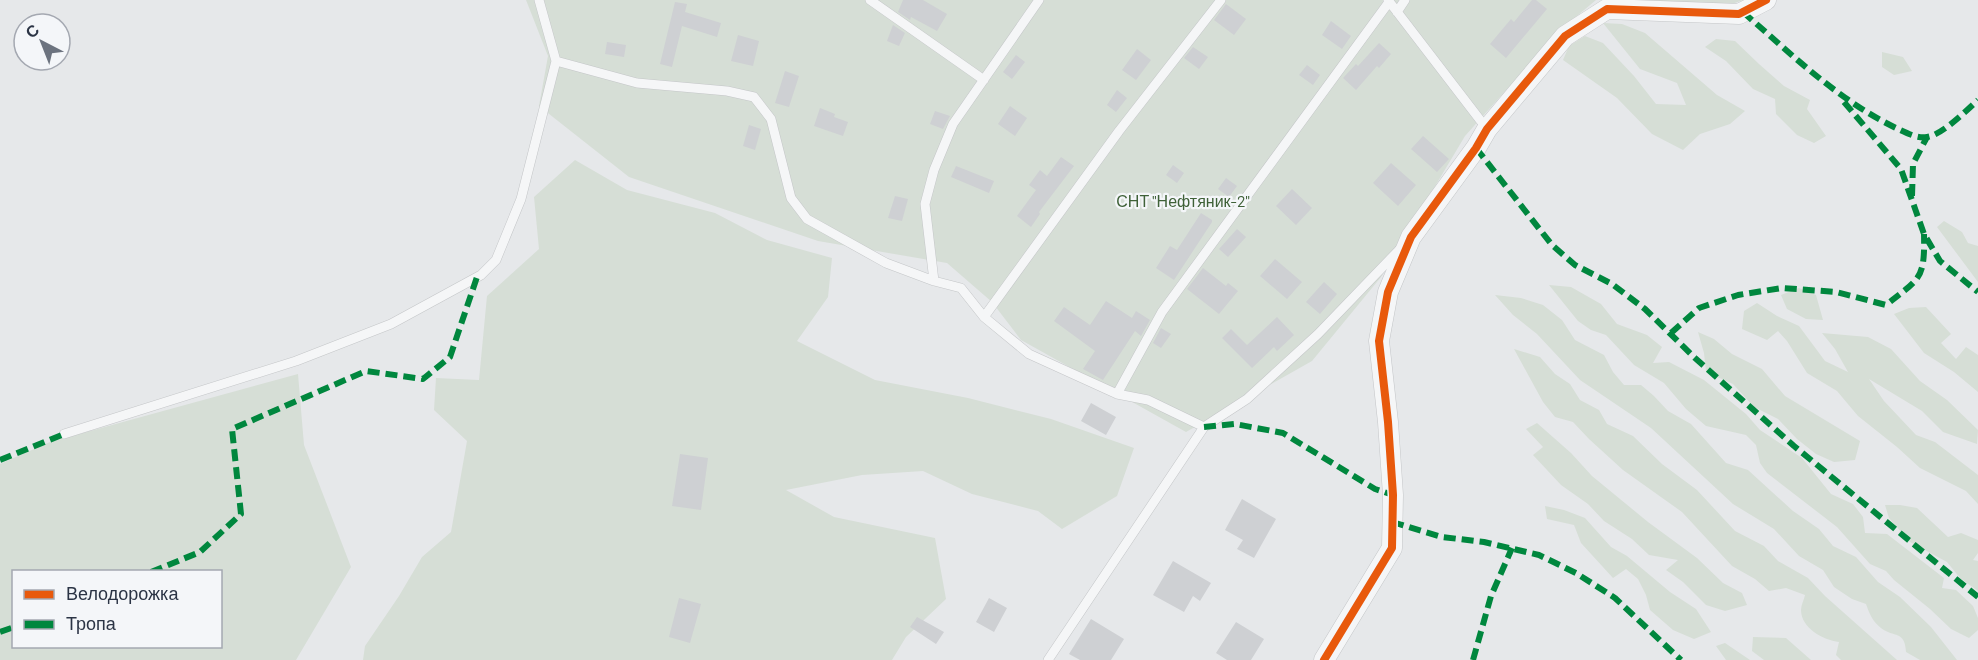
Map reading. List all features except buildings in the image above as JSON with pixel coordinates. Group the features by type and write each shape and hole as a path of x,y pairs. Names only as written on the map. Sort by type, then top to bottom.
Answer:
{"street":[{"path":"1324,660 1392,548 1393,495 1379,341 1388,292 1411,237 1476,148 1487,129 1565,36 1607,4 1739,14 1766,0"}],"lane":[{"path":"64,434 296,361 391,324 481,275 496,260 521,199 556,61 539,0"},
{"path":"870,0 984,80"},
{"path":"934,281 925,204 934,170 953,124 1039,0"},
{"path":"984,316 1119,131 1221,0"},
{"path":"1397,12 1405,0"},
{"path":"1117,394 1162,312 1388,1 1487,129"},
{"path":"556,61 637,83 727,91 754,97 771,119 791,198 807,219 886,263 934,281 961,288 984,316 1029,354 1117,394 1148,400 1204,427"},
{"path":"1048,660 1204,427 1247,399 1300,351 1411,237"}],"green space":[{"name":"СНТ \"Нефтяник-2\"","path":"526,0 1596,0 1559,31 1465,136 1381,277 1312,361 1186,432 1021,340 992,302 947,263 818,241 629,177 539,106 548,56"},
{"path":"1615,0 1743,0 1721,8"},
{"path":"1603,23 1622,24 1645,33 1717,95 1745,111 1730,124 1700,134 1683,150 1652,134 1617,98 1563,60 1569,46 1585,36 1603,43 1656,104 1686,105 1677,83 1640,69"},
{"path":"1716,39 1735,41 1784,86 1810,100 1807,109 1826,136 1814,143 1797,135 1776,114 1775,99 1753,89 1726,61 1705,47"},
{"path":"1882,52 1903,57 1912,71 1894,75 1882,67"},
{"path":"575,160 627,190 715,213 767,240 832,258 828,297 797,341 875,380 968,398 1051,419 1134,448 1117,496 1062,529 1038,511 972,494 923,471 862,475 786,490 834,517 935,538 946,599 906,637 892,660 363,660 365,646 422,557 451,532 467,441 434,410 436,378 479,380 487,296 539,249 534,197"},
{"path":"1944,221 1962,232 1968,243 1978,246 1978,282 1937,227"},
{"path":"1549,285 1571,287 1601,304 1617,324 1647,335 1662,347 1653,363 1669,362 1704,380 1746,414 1760,430 1802,458 1831,494 1853,504 1863,517 1865,533 1887,534 1944,578 1942,588 1956,590 1973,606 1978,618 1978,630 1969,638 1951,629 1886,571 1870,564 1837,527 1767,473 1760,463 1756,445 1746,435 1706,426 1686,409 1664,383 1634,365 1606,335 1591,330 1578,321"},
{"path":"1799,288 1816,295 1823,320 1806,319 1787,309 1781,295"},
{"path":"1495,295 1521,298 1543,305 1562,320 1575,340 1604,355 1613,372 1624,385 1641,385 1668,411 1691,424 1726,463 1748,470 1793,511 1819,529 1833,546 1856,557 1878,582 1900,597 1931,627 1957,660 1920,660 1906,652 1904,640 1878,626 1866,604 1852,599 1834,587 1823,570 1799,556 1774,529 1733,504 1651,428 1580,380 1537,334 1513,315"},
{"path":"1757,303 1799,326 1825,361 1848,372 1835,349 1822,333 1868,337 1891,349 1920,381 1947,400 1978,430 1977,444 1943,432 1922,411 1869,379 1884,401 1916,435 1935,442 1978,475 1978,504 1966,491 1920,468 1858,416 1837,391 1807,373 1778,331 1767,340 1742,329 1744,311"},
{"path":"1926,307 1951,334 1941,343 1956,359 1966,347 1978,355 1978,392 1954,372 1924,353 1894,314 1909,308"},
{"path":"1698,332 1714,339 1732,354 1762,369 1785,396 1860,441 1855,460 1834,462 1816,454 1797,439 1778,419 1754,407 1733,384 1706,372"},
{"path":"1514,349 1540,357 1555,374 1570,384 1580,400 1599,410 1607,424 1633,436 1662,464 1697,490 1735,531 1764,546 1778,561 1808,578 1897,660 1841,660 1836,655 1839,642 1820,636 1805,622 1801,606 1805,595 1786,588 1769,591 1755,579 1732,566 1682,512 1623,470 1573,422 1555,417 1543,402"},
{"path":"298,374 304,445 351,567 296,660 0,660 0,464 50,442"},
{"path":"1537,423 1571,453 1592,476 1697,558 1723,583 1742,593 1747,605 1725,611 1706,605 1683,582 1666,570 1678,560 1649,555 1632,539 1604,521 1588,504 1561,485 1533,455 1543,447 1526,429"},
{"path":"1885,505 1917,508 1948,537 1961,533 1978,540 1978,553 1973,560 1978,561 1978,591 1960,578 1947,562 1910,542 1889,518"},
{"path":"1545,506 1585,518 1611,547 1627,556 1670,592 1696,609 1711,632 1694,639 1673,630 1650,610 1638,579 1626,569 1613,578 1581,543 1574,525 1547,519"},
{"path":"1753,637 1786,638 1811,660 1764,660 1752,651"},
{"path":"1725,643 1750,660 1726,660 1716,646"}],"marked path":[{"path":"1743,12 1797,60 1854,104 1911,135 1927,137 1940,132 1978,100"},
{"path":"1844,102 1901,169 1924,234 1940,261 1978,292"},
{"path":"1912,196 1913,164 1927,137"},
{"path":"1476,148 1552,245 1575,265 1612,284 1645,309 1695,358 1794,446 1978,597"},
{"path":"1671,333 1699,308 1738,295 1782,288 1836,292 1886,305 1918,277 1923,261 1924,234"},
{"path":"156,570 200,552 241,514 232,429 366,371 423,379 450,357 477,277"},
{"path":"1204,427 1235,424 1283,433 1375,489 1393,495"},
{"path":"0,460 64,434"},
{"path":"1392,522 1442,537 1484,542 1539,555 1576,573 1615,598 1681,660"},
{"path":"1473,660 1491,596 1512,548"},
{"path":"0,632 12,628"}],"cycle path":[{"path":"1324,660 1392,548 1393,495 1379,341 1388,292 1411,237 1476,148 1487,129 1565,36 1607,9 1739,14 1766,0"}]}
